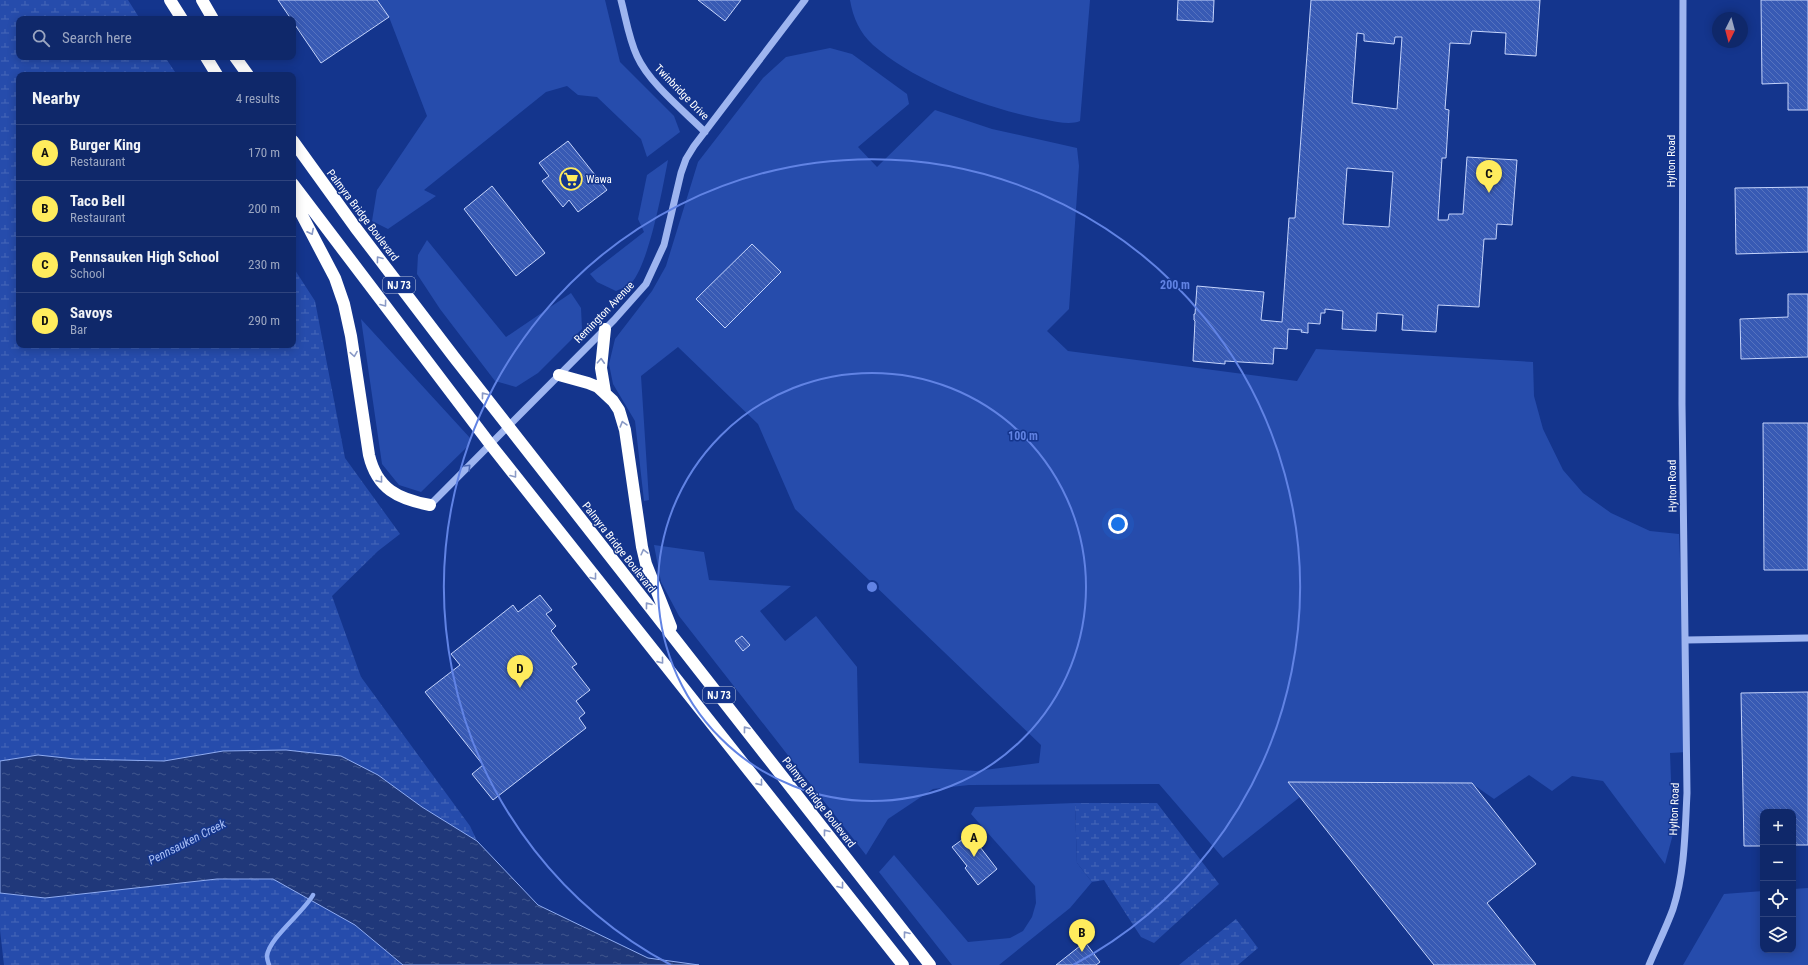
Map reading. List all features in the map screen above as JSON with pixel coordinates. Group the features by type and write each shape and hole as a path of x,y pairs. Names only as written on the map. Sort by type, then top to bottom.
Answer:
{"highway":[{"path":"170,0 180,16"},
{"path":"202,0 211,16"},
{"path":"208,60 215,72"},
{"path":"237,60 246,72"},
{"name":"Palmyra Bridge Boulevard","path":"296,145 355,227 508,426 930,965"},
{"name":"NJ 73","path":"296,188 490,444 903,965"},
{"path":"296,204 335,278 344,304 351,336 368,455 374,473 389,490 398,495 430,505"},
{"path":"605,329 601,368 606,392"},
{"path":"559,375 588,383 606,392 613,401 622,420 644,553 677,641"}],"street":[{"name":"Twinbridge Drive","path":"621,0 635,51 648,75 705,132"},
{"name":"Remington Avenue","path":"430,505 605,329 646,284 664,245 686,158 805,0"},
{"name":"Hylton Road","path":"1649,965 1673,908 1680,876 1684,849 1686,793 1686,640 1682,404 1683,0"},
{"path":"1686,640 1808,638"}],"green space":[{"path":"0,0 128,0 138,16 16,16 16,60 167,60 175,72 16,72 16,348 296,348 296,272 315,301 345,458 400,534 378,551 332,596 361,677 470,826 477,841 422,807 378,775 341,756 286,750 223,751 164,761 75,759 38,755 0,761"},
{"path":"377,0 605,0 620,62 674,116 680,132 647,157 641,139 597,97 578,95 567,86 546,92 424,190 436,196 388,229 372,221 377,190 427,116 389,17"},
{"path":"850,0 1090,0 1080,121 1064,123 1025,115 979,102 932,83 891,59 873,45 858,25"},
{"path":"830,48 852,54 907,94 909,104 858,147 877,167 935,110 992,129 1077,148 1079,166 1069,309 1047,331 1068,351 1297,381 1316,349 1533,362 1534,396 1543,429 1563,470 1583,493 1611,513 1650,531 1679,534 1688,752 1670,753 1673,834 1665,864 1603,781 1572,776 1552,791 1529,775 1494,799 1471,783 1289,782 1300,797 1223,858 1159,784 969,785 933,789 888,819 866,855 679,616 661,582 654,545 704,552 709,580 791,586 760,611 785,641 816,616 857,667 859,763 976,771 1039,763 1041,745 795,509 758,424 678,347 641,376 649,500 644,501 635,421 613,384 609,364 615,339 652,291 666,266 698,162 763,78 786,57"},
{"path":"668,160 654,228 642,264 635,278 628,286 616,291 597,282 590,274 644,232 638,219 647,175"},
{"path":"427,240 506,337 571,293 581,308 582,329 538,373 516,387 495,381 440,309 417,274 418,255"},
{"path":"361,319 471,439 467,447 421,492 399,485 382,464"},
{"path":"1075,803 1077,863 1092,882 1070,908 999,965 952,965 879,872 894,855 968,942 1010,938 1023,931 1032,917 1036,903 1035,886 971,814 975,807"},
{"path":"1075,803 1157,803 1219,884 1154,943 1141,937 1104,880 1092,882 1077,863"},
{"path":"217,879 273,879 355,925 403,965 4,965 0,930 0,893 45,898"},
{"path":"1808,888 1808,965 1683,965 1724,894 1760,891 1760,953 1796,953 1796,889"},
{"path":"1236,919 1258,948 1238,965 1179,965"}],"water":[{"name":"Pennsauken Creek","path":"286,750 341,756 378,775 422,807 477,841 538,905 648,958 699,965 403,965 355,925 273,879 217,879 45,898 0,893 0,761 38,755 75,759 164,761 223,751"}],"building":[{"path":"278,0 377,0 389,17 321,63 296,26 296,16 289,16"},
{"path":"698,0 741,0 725,21"},
{"path":"1178,0 1214,0 1213,22 1177,20"},
{"path":"1311,0 1540,0 1536,56 1505,54 1506,33 1472,31 1470,44 1450,43 1445,109 1449,110 1446,158 1442,158 1438,220 1448,220 1449,214 1463,214 1467,157 1517,160 1512,225 1497,224 1496,239 1484,239 1479,307 1438,305 1436,332 1402,330 1403,315 1377,313 1376,331 1342,329 1343,311 1325,309 1325,313 1321,313 1320,324 1308,323 1308,333 1301,332 1302,330 1288,329 1287,349 1274,348 1273,364 1225,361 1225,364 1193,361 1194,314 1197,286 1264,292 1261,320 1282,322 1289,218 1295,218","holes":["1357,33 1364,34 1364,41 1394,44 1395,37 1402,37 1397,109 1352,103","1347,168 1393,172 1389,227 1343,224"]},
{"path":"1761,0 1808,0 1808,110 1788,110 1788,83 1762,84"},
{"name":"Wawa","path":"568,141 607,190 578,212 569,200 563,207 542,181 549,176 539,163"},
{"path":"492,186 545,253 516,276 464,209"},
{"path":"1808,187 1808,252 1736,254 1735,188"},
{"path":"752,244 781,272 725,328 696,299"},
{"path":"1788,294 1808,294 1808,357 1741,359 1740,319 1788,317"},
{"path":"1763,423 1808,423 1808,570 1764,570"},
{"path":"540,595 552,610 546,614 556,626 551,631 577,664 572,667 590,690 576,701 585,713 579,718 586,728 493,800 472,774 483,765 425,692 460,665 451,654 513,605 518,612"},
{"path":"742,636 750,645 743,651 735,641"},
{"path":"1808,692 1808,845 1796,845 1796,809 1760,809 1760,846 1744,846 1741,693"},
{"path":"1288,782 1472,783 1536,864 1487,903 1536,965 1434,965"},
{"path":"970,834 997,869 978,885 965,868 967,866 952,847"},
{"path":"1085,942 1100,962 1096,965 1056,965"}],"waterway":[{"path":"269,965 267,956 274,941 302,910 313,895"}],"place":[{"name":"Wawa","path":"571,179"},
{"name":"Pennsauken High School","path":"1489,193"},
{"name":"Savoys","path":"520,688"},
{"name":"Burger King","path":"974,857"},
{"name":"Taco Bell","path":"1082,952"}]}
